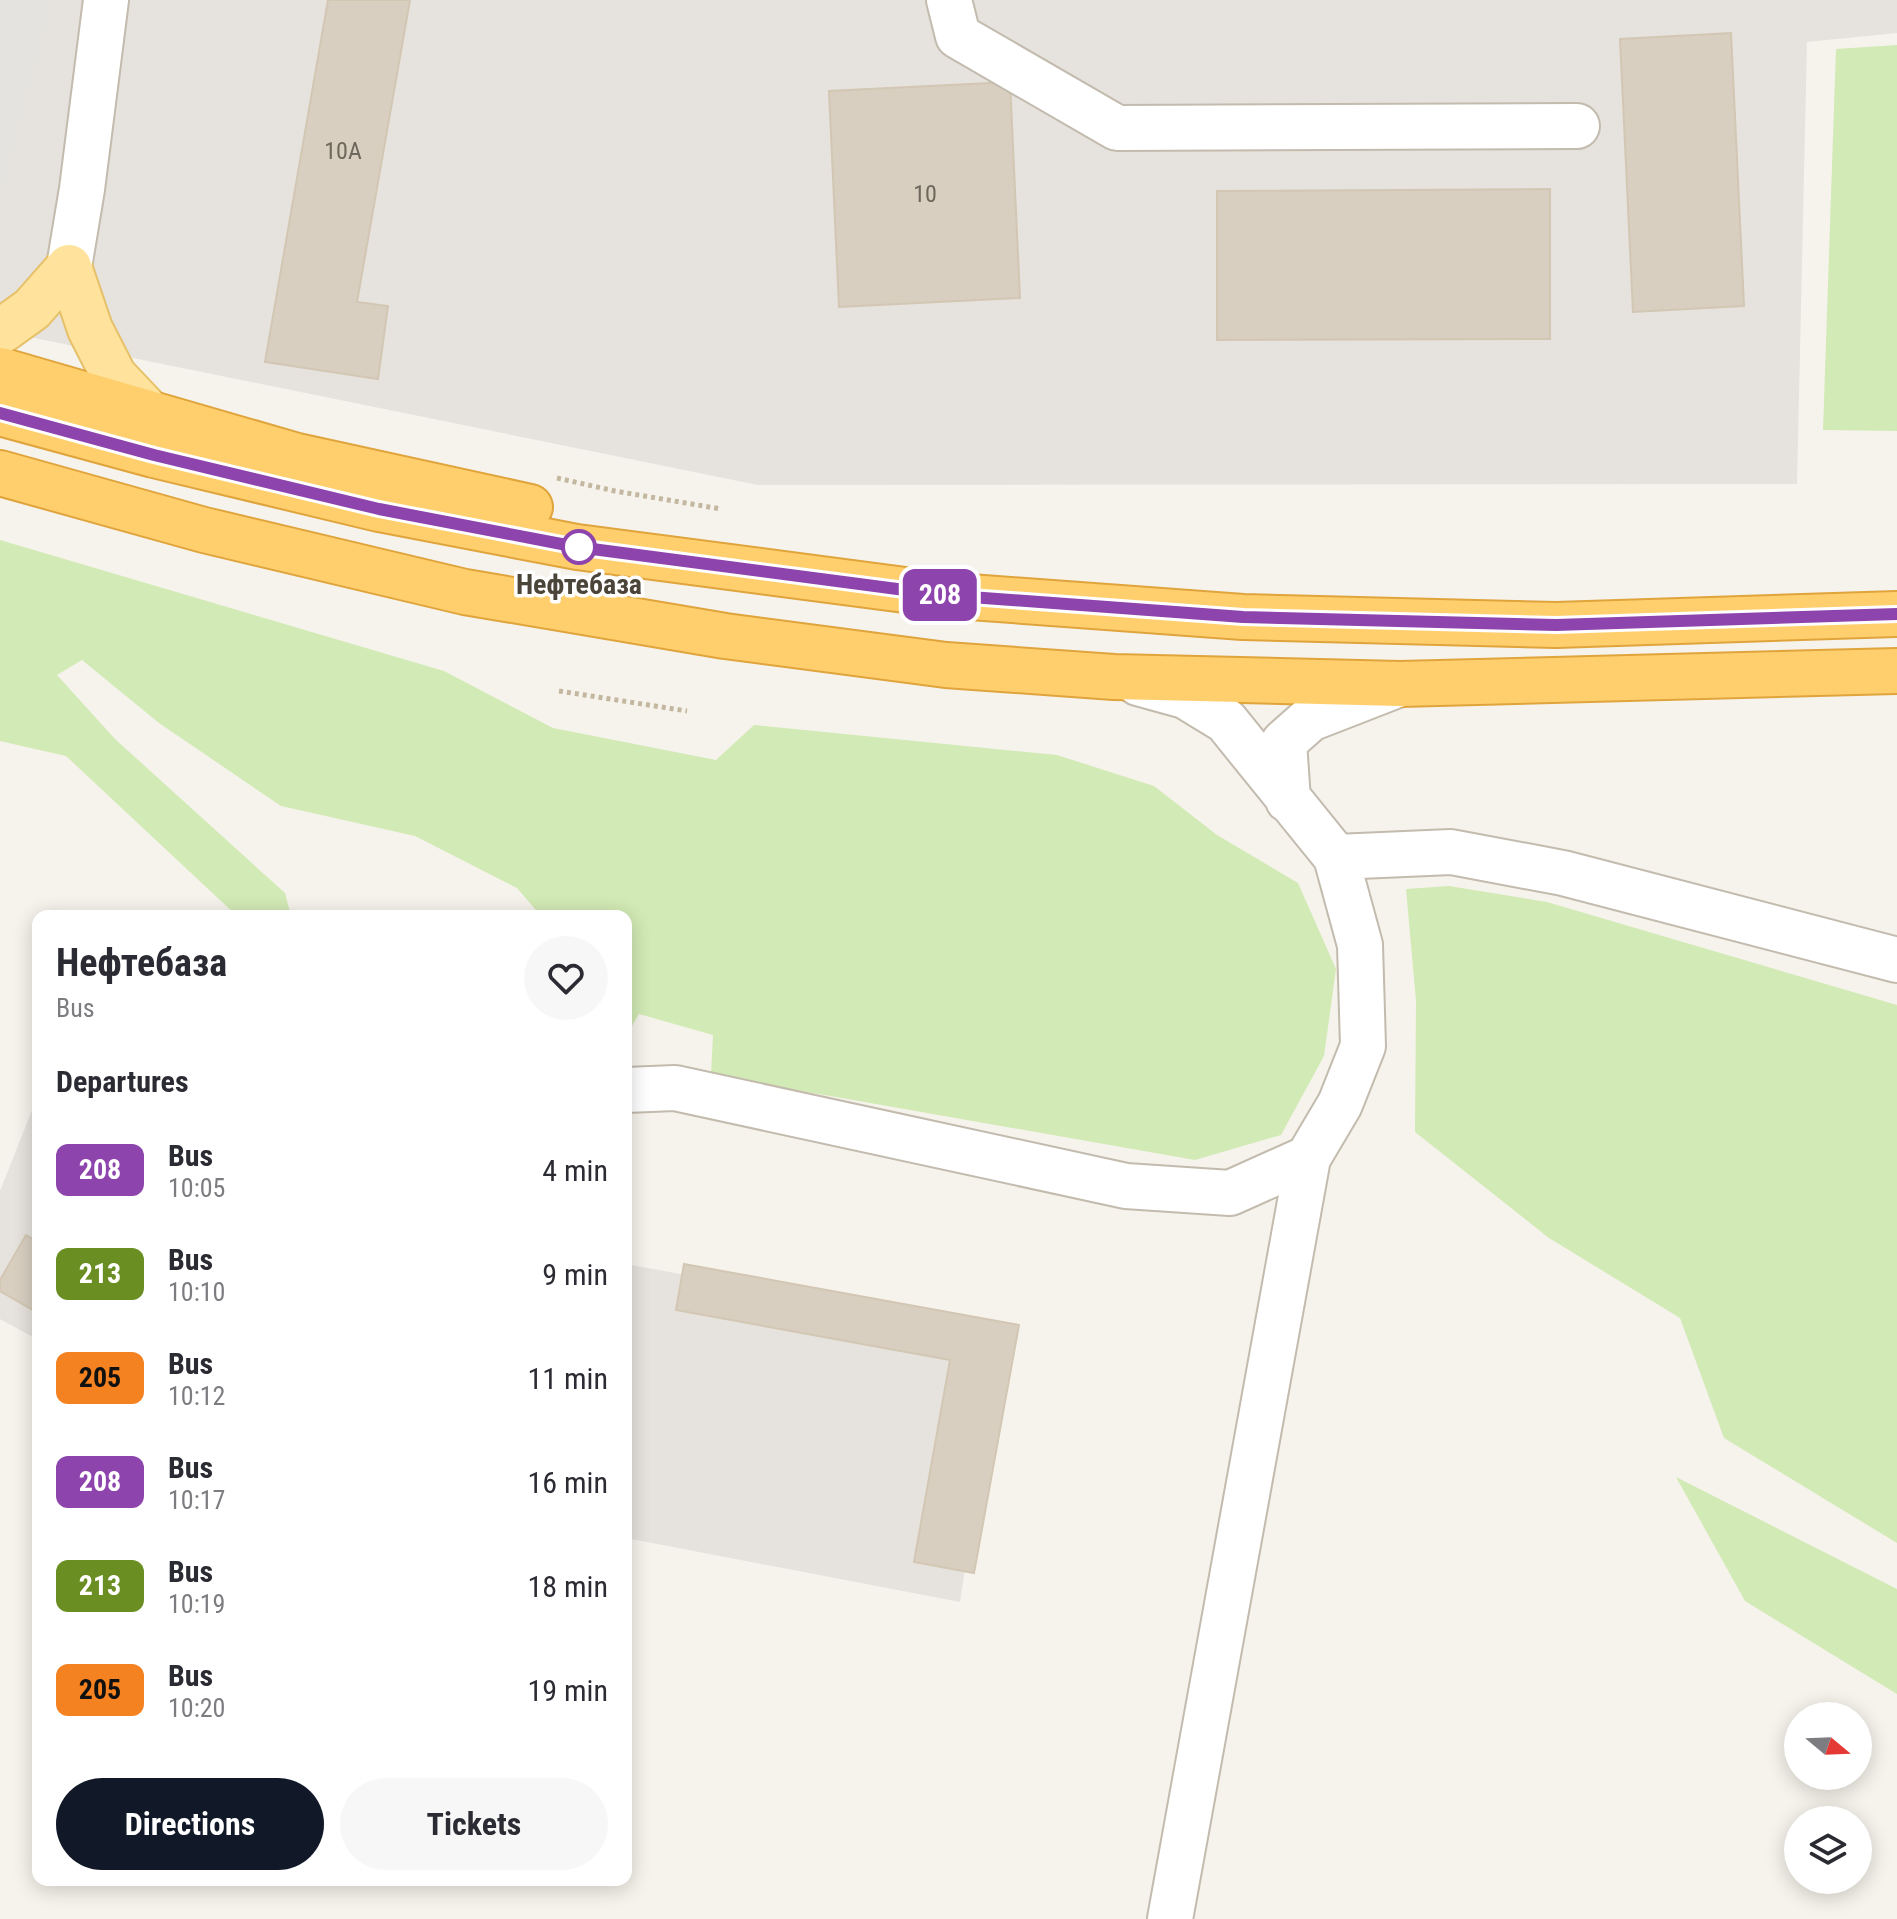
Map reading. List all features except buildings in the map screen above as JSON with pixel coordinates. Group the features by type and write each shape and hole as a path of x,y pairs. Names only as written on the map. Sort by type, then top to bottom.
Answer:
{"highway":[{"path":"0,370 297,456 448,491 813,560 943,595"},
{"path":"0,413 154,455 394,512 577,547 943,595 1243,617 1556,625 1897,614"},
{"path":"0,473 204,530 465,592 725,636 930,663 1114,677 1400,684 1897,671"}],"main road":[{"path":"0,332 32,309 69,267 90,329 114,376 151,415"}],"street":[{"path":"69,267 106,0"},
{"path":"949,0 958,36 1117,128 1577,126"},
{"path":"1114,677 1185,696 1226,721 1336,857 1360,945 1363,1046 1340,1104 1308,1158 1170,1919"},
{"path":"1288,800 1284,742 1310,719 1400,684"},
{"path":"1336,857 1465,854 1563,873 1897,960"},
{"path":"632,1090 675,1088 1126,1186 1230,1193 1308,1158"}],"path":[{"path":"615,491 721,509"},
{"path":"559,691 687,711"}],"shaded area":[{"path":"0,0 1897,0 1897,33 1807,42 1797,484 758,485 0,331"},
{"path":"0,0 54,0 4,188 0,187"},
{"path":"32,1110 32,1337 0,1319 0,1191"},
{"path":"632,1265 1001,1333 960,1602 632,1539"}],"green space":[{"path":"1897,45 1897,431 1823,430 1836,49"},
{"path":"0,540 444,671 553,728 716,760 754,725 1057,755 1154,786 1217,835 1298,883 1336,969 1324,1056 1281,1135 1195,1160 711,1075 713,1035 639,1014 632,1026 632,910 536,910 517,888 415,836 281,806 159,723 82,660 57,675 115,739 285,893 289,910 231,910 66,756 0,741"},
{"path":"1449,886 1547,902 1897,1005 1897,1543 1724,1438 1680,1318 1549,1238 1415,1132 1416,1001 1406,889"},
{"path":"1676,1477 1897,1589 1897,1694 1745,1601"}],"bus line":[{"name":"208","path":"0,413 154,455 379,509 577,547 943,595 1243,617 1556,625 1897,614"}],"place":[{"name":"Нефтебаза","path":"579,547"}]}
